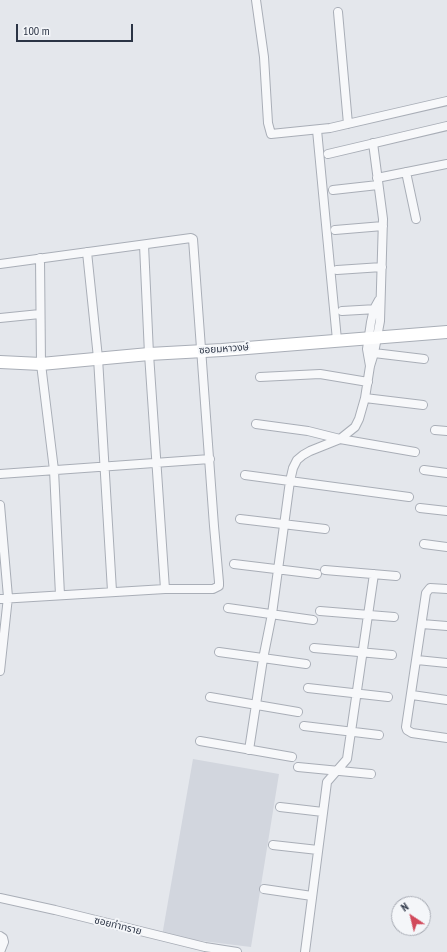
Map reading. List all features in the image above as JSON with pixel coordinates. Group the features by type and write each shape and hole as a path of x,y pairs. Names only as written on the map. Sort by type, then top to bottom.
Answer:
{"street":[{"path":"256,0 264,57 268,123 271,134 317,130 447,101"},
{"path":"338,12 348,124"},
{"path":"328,154 447,126"},
{"path":"317,130 337,340"},
{"path":"249,750 263,659 272,614 293,468 297,460 303,455 340,439 355,427 365,398 370,366 374,353 373,337 377,309 380,300 382,267 383,226 373,143"},
{"path":"333,190 378,182 406,172 446,167"},
{"path":"406,172 416,218"},
{"path":"335,230 383,226"},
{"path":"0,264 191,238 193,239 219,582 219,586 213,588 164,588 6,598"},
{"path":"144,245 149,354 164,588"},
{"path":"87,252 98,358 112,591"},
{"path":"40,258 41,364 54,470 60,595"},
{"path":"338,270 382,267"},
{"path":"342,311 377,309"},
{"path":"0,318 40,314"},
{"name":"ซอยมหาวงษ์","path":"0,362 41,364 98,358 447,332"},
{"path":"370,366 367,349 373,337"},
{"path":"374,353 424,359"},
{"path":"260,377 320,374 368,382"},
{"path":"365,398 423,405"},
{"path":"256,424 308,431 340,439 415,452"},
{"path":"435,430 447,431"},
{"path":"0,474 210,459"},
{"path":"424,470 447,473"},
{"path":"245,475 409,497"},
{"path":"0,506 6,583 0,671"},
{"path":"420,508 447,511"},
{"path":"240,519 325,528"},
{"path":"424,544 447,547"},
{"path":"234,564 317,574"},
{"path":"326,570 396,576"},
{"path":"305,952 327,782 347,759 374,574"},
{"path":"447,589 433,587 427,590 407,730 447,738"},
{"path":"228,608 313,620"},
{"path":"320,611 394,617"},
{"path":"422,624 447,626"},
{"path":"314,648 392,655"},
{"path":"219,652 306,664"},
{"path":"417,660 447,663"},
{"path":"308,688 388,697"},
{"path":"412,695 447,700"},
{"path":"210,696 298,712"},
{"path":"304,726 379,735"},
{"path":"200,741 292,757"},
{"path":"298,767 371,774"},
{"path":"280,807 323,812"},
{"path":"273,845 318,850"},
{"path":"264,889 312,896"},
{"name":"ซอยท่าทราย","path":"0,898 205,947 237,952"},
{"path":"0,936 3,938 4,942 0,952"}],"shaded area":[{"path":"193,759 279,774 251,947 162,936"}]}
